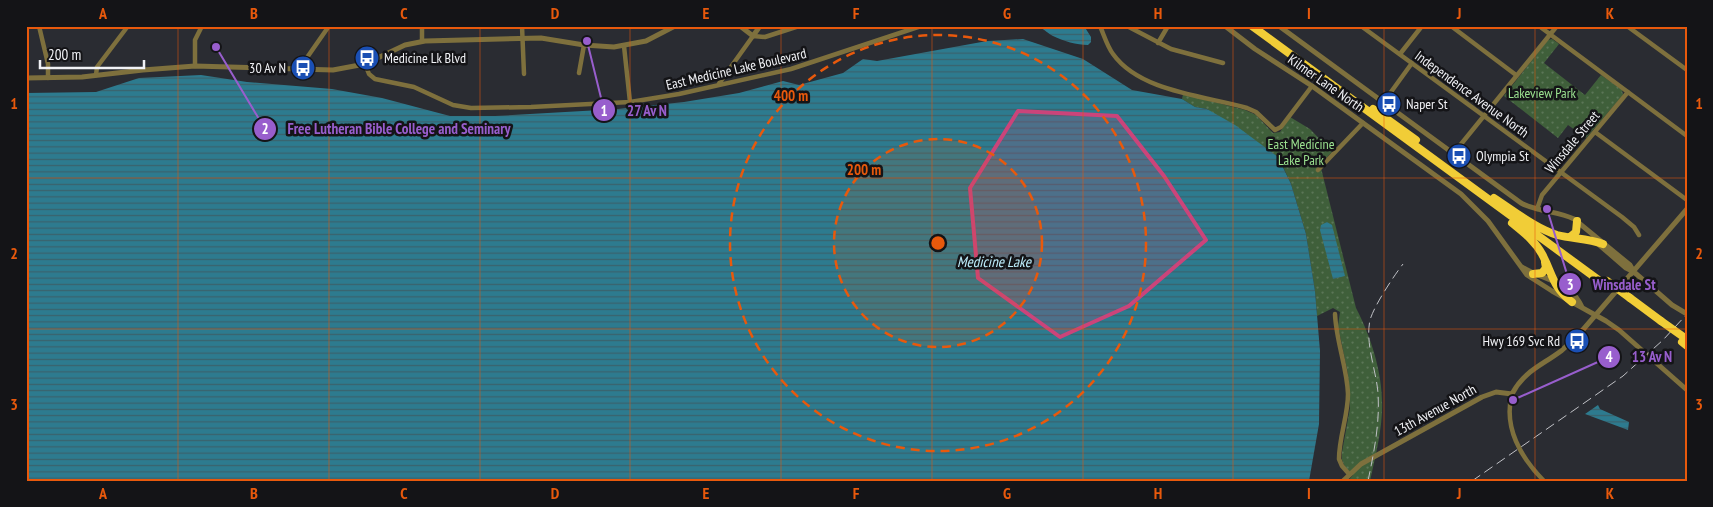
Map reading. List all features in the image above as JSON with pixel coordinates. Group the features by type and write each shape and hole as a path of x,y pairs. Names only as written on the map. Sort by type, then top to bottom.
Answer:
{"highway":[{"path":"1252,26 1463,181 1605,282"},
{"path":"1260,26 1494,198 1685,342"},
{"path":"1463,181 1531,240 1545,260 1554,283 1561,293 1572,302"},
{"path":"1494,198 1546,230 1603,244"},
{"path":"1570,237 1576,232 1577,221"},
{"path":"1533,274 1540,274 1544,270 1545,260"}],"street":[{"path":"39,26 48,64 48,78"},
{"path":"96,75 97,67 128,26"},
{"path":"195,66 194,40 202,26"},
{"path":"299,69 329,26"},
{"path":"422,26 422,41"},
{"path":"522,26 524,74"},
{"path":"26,78 96,75 195,66 333,70 365,64 404,45 422,41 522,39 557,40 584,46 624,46 650,39 675,26"},
{"path":"740,26 753,36 765,37 799,26"},
{"path":"718,85 760,26"},
{"name":"East Medicine Lake Boulevard","path":"365,64 369,74 375,79 414,87 454,105 471,108 630,102 655,99 791,69 910,28 922,26"},
{"path":"1100,26 1112,53 1119,62 1138,75 1171,89 1247,108 1256,112 1273,129 1278,130 1281,127 1312,86"},
{"path":"1127,26 1171,49 1223,63"},
{"path":"1158,43 1168,26"},
{"name":"Kilmer Lane North","path":"1226,26 1255,49 1312,86 1473,204 1498,232 1524,273 1619,330 1687,390"},
{"path":"1279,26 1287,28 1383,103 1521,203 1537,209 1564,214 1577,221 1630,265 1634,272"},
{"name":"Independence Avenue North","path":"1362,26 1622,217 1634,227 1639,235"},
{"path":"1400,54 1422,26"},
{"path":"1450,26 1516,75"},
{"path":"1539,26 1687,136"},
{"path":"1453,154 1557,26"},
{"path":"1627,26 1687,70"},
{"path":"579,73 584,46"},
{"path":"624,46 630,102"},
{"path":"1383,103 1412,63"},
{"name":"Winsdale Street","path":"1537,209 1542,195 1628,92"},
{"path":"1318,170 1363,123"},
{"path":"1595,132 1687,200"},
{"path":"1544,481 1529,462 1511,430 1508,413 1512,394 1528,372 1561,350 1581,332 1687,209"},
{"path":"1577,221 1594,241 1672,305 1687,314"},
{"name":"Kilmer Lane North","path":"1518,264 1533,274 1569,290 1584,308"},
{"path":"1335,314 1347,376 1348,393 1348,409 1339,459 1349,474"},
{"name":"13th Avenue North","path":"1343,481 1361,464 1488,394 1496,392 1512,394"}],"highlighted area":[{"path":"1018,111 1117,116 1164,176 1206,240 1129,306 1060,337 978,278 970,188"}],"green space":[{"name":"Lakeview Park","path":"1552,39 1559,44 1544,63 1585,95 1601,75 1622,90 1623,95 1586,138 1568,125 1558,138 1504,96 1548,40"},
{"name":"East Medicine Lake Park","path":"1183,94 1245,110 1256,115 1273,133 1280,132 1290,117 1310,129 1332,152 1320,164 1356,308 1368,335 1377,364 1382,394 1381,424 1370,481 1348,481 1353,475 1345,467 1342,460 1350,408 1348,374 1338,326 1340,312 1333,308 1317,316 1306,234 1291,184 1279,158 1207,109 1195,107 1182,99"}],"water":[{"path":"1016,26 1084,26 1091,37 1091,42 1088,45 1075,43 1057,38 1040,28"},
{"name":"Medicine Lake","path":"1023,39 1083,59 1132,90 1182,99 1195,107 1207,109 1235,125 1278,157 1291,184 1306,234 1315,291 1320,351 1319,424 1309,481 26,481 26,93 96,92 139,78 201,75 247,82 332,89 382,98 450,116 495,116 618,109 684,102 739,93 783,81 799,85 843,73 863,59 877,61 987,41"},
{"path":"1327,222 1332,225 1345,276 1333,279 1320,230 1321,225"},
{"path":"1598,405 1600,409 1629,422 1628,430 1585,414"}],"railway":[{"path":"1368,481 1378,415 1377,384 1369,338 1370,320 1389,284 1403,264"},
{"path":"1472,481 1623,376 1663,340 1687,314"}],"place":[{"name":"27 Av N","path":"587,41"},
{"name":"Free Lutheran Bible College and Seminary","path":"216,47"},
{"name":"Medicine Lk Blvd","path":"367,58"},
{"name":"30 Av N","path":"303,68"},
{"name":"Naper St","path":"1389,104"},
{"name":"Olympia St","path":"1459,156"},
{"name":"Winsdale St","path":"1547,209"},
{"name":"Hwy 169 Svc Rd","path":"1577,341"},
{"name":"13 Av N","path":"1513,400"}]}
